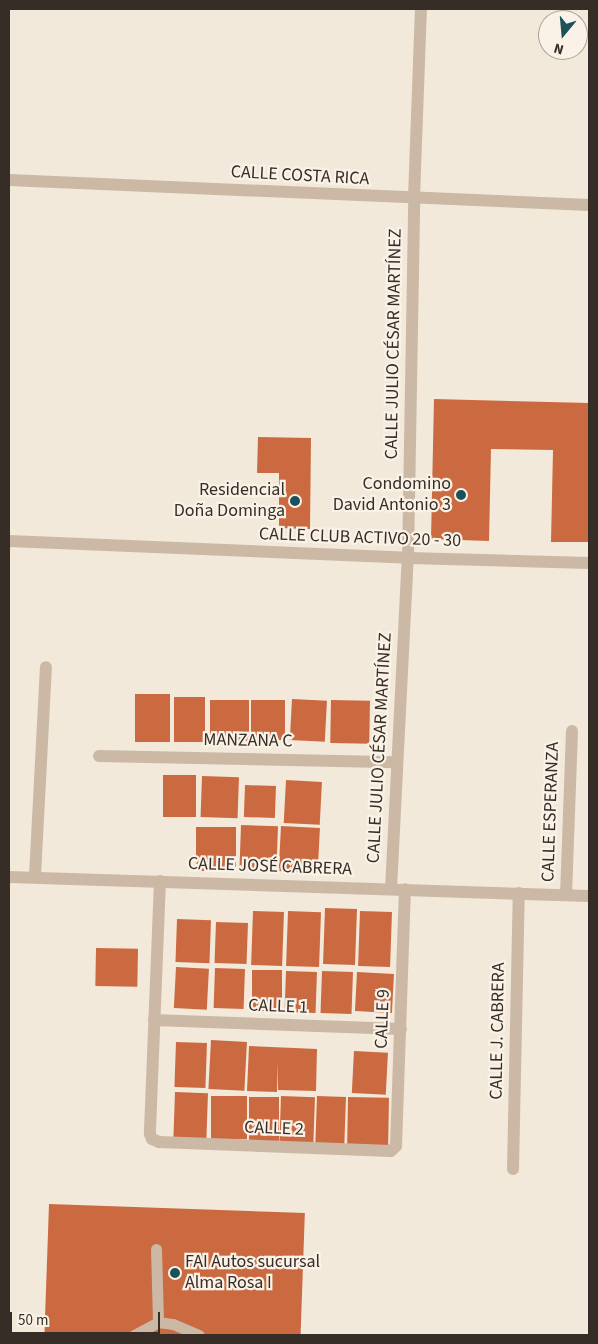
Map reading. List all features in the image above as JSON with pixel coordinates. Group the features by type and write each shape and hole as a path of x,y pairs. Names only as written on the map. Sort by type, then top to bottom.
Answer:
{"street":[{"name":"CALLE JULIO CÉSAR MARTÍNEZ","path":"391,889 396,762 408,558 414,198 421,9"},
{"name":"CALLE COSTA RICA","path":"9,180 589,205"},
{"name":"CALLE CLUB ACTIVO 20 - 30","path":"9,541 408,558 589,563"},
{"path":"35,876 46,667"},
{"name":"CALLE ESPERANZA","path":"566,895 572,731"},
{"name":"MANZANA C","path":"99,756 396,762"},
{"name":"CALLE JOSÉ CABRERA","path":"9,877 35,876 589,896"},
{"path":"154,1020 160,881"},
{"name":"CALLE 9","path":"394,1150 401,1028 405,889"},
{"name":"CALLE J. CABRERA","path":"513,1170 518,893"},
{"name":"CALLE 1","path":"154,1020 401,1028"},
{"name":"CALLE 2","path":"154,1020 150,1134 152,1139 159,1142 394,1150"}],"lane":[{"path":"156,1249 158,1322"},
{"path":"134,1335 158,1322 173,1324 199,1335"}],"building":[{"name":"Condomino David Antonio 3","path":"434,399 589,403 589,542 551,542 553,450 491,449 489,541 431,539"},
{"name":"Residencial Doña Dominga","path":"258,437 311,438 310,529 279,528 279,473 257,473"},
{"path":"135,694 170,694 170,742 135,742"},
{"path":"174,697 205,697 205,742 174,742"},
{"path":"292,699 327,701 325,742 290,740"},
{"path":"210,700 249,700 249,741 210,741"},
{"path":"251,700 285,700 285,740 251,740"},
{"path":"331,700 370,701 369,744 330,743"},
{"path":"163,775 196,775 196,817 163,817"},
{"path":"202,776 239,777 238,818 201,817"},
{"path":"286,780 322,782 320,825 284,823"},
{"path":"245,785 276,786 275,818 244,817"},
{"path":"241,825 278,826 276,870 239,869"},
{"path":"281,826 320,828 318,873 279,871"},
{"path":"196,827 236,827 236,871 196,871"},
{"path":"325,908 357,909 355,965 323,964"},
{"path":"253,911 284,912 282,966 251,965"},
{"path":"288,911 321,912 319,967 286,966"},
{"path":"360,911 392,912 390,967 358,966"},
{"path":"177,919 211,920 209,963 175,962"},
{"path":"216,922 248,923 247,964 215,963"},
{"path":"96,948 138,949 137,987 95,986"},
{"path":"176,967 209,969 207,1010 174,1008"},
{"path":"215,968 245,969 244,1009 214,1008"},
{"path":"252,970 282,970 282,1011 252,1011"},
{"path":"286,971 317,972 316,1013 285,1012"},
{"path":"322,971 353,972 352,1014 321,1013"},
{"path":"357,972 394,974 392,1013 355,1011"},
{"path":"211,1040 247,1042 244,1091 208,1089"},
{"path":"176,1042 207,1043 205,1088 174,1087"},
{"path":"249,1046 317,1049 316,1091 278,1090 278,1062 277,1092 247,1091"},
{"path":"354,1051 388,1053 386,1095 352,1093"},
{"path":"175,1092 208,1093 206,1142 173,1141"},
{"path":"211,1096 247,1096 247,1139 211,1139"},
{"path":"281,1096 315,1097 313,1144 279,1143"},
{"path":"317,1096 346,1097 344,1144 315,1143"},
{"path":"249,1097 279,1097 279,1142 249,1142"},
{"path":"348,1097 389,1098 388,1146 347,1145"},
{"name":"FAI Autos sucursal Alma Rosa I","path":"49,1204 305,1213 301,1335 44,1335"}],"place":[{"name":"Condomino David Antonio 3","path":"461,495"},
{"name":"Residencial Doña Dominga","path":"295,501"},
{"name":"FAI Autos sucursal Alma Rosa I","path":"175,1273"}]}
